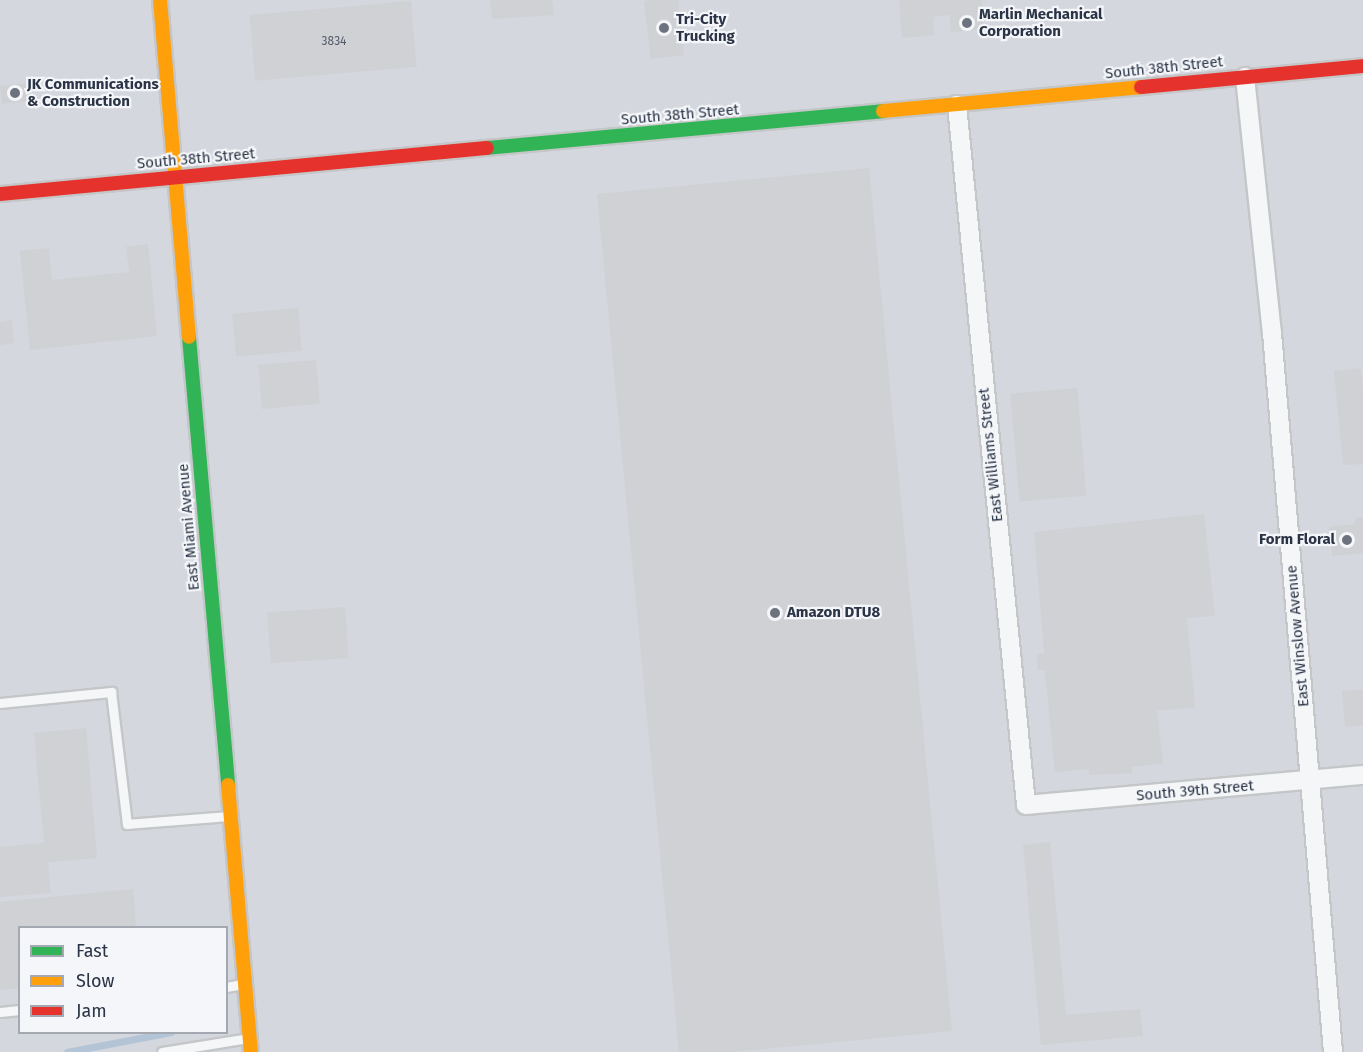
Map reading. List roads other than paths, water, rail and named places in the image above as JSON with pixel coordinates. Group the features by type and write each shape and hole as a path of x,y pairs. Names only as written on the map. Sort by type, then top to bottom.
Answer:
{"street":[{"name":"East Miami Avenue","path":"160,0 251,1052"},
{"name":"South 38th Street","path":"0,194 1363,66"},
{"name":"East Winslow Avenue","path":"1245,77 1272,336 1333,1052"},
{"name":"East Williams Street","path":"957,105 1026,805"},
{"name":"South 39th Street","path":"1026,805 1363,776"}],"lane":[{"path":"0,703 111,693 127,824 231,816"},
{"path":"228,987 245,984"},
{"path":"0,1012 18,1010"},
{"path":"162,1052 250,1038"}],"waterway":[{"path":"67,1052 161,1034"}],"place":[{"name":"Marlin Mechanical Corporation","path":"967,23"},
{"name":"Tri-City Trucking","path":"664,28"},
{"name":"JK Communications & Construction","path":"15,93"},
{"name":"Form Floral","path":"1347,540"},
{"name":"Amazon DTU8","path":"775,613"}]}
